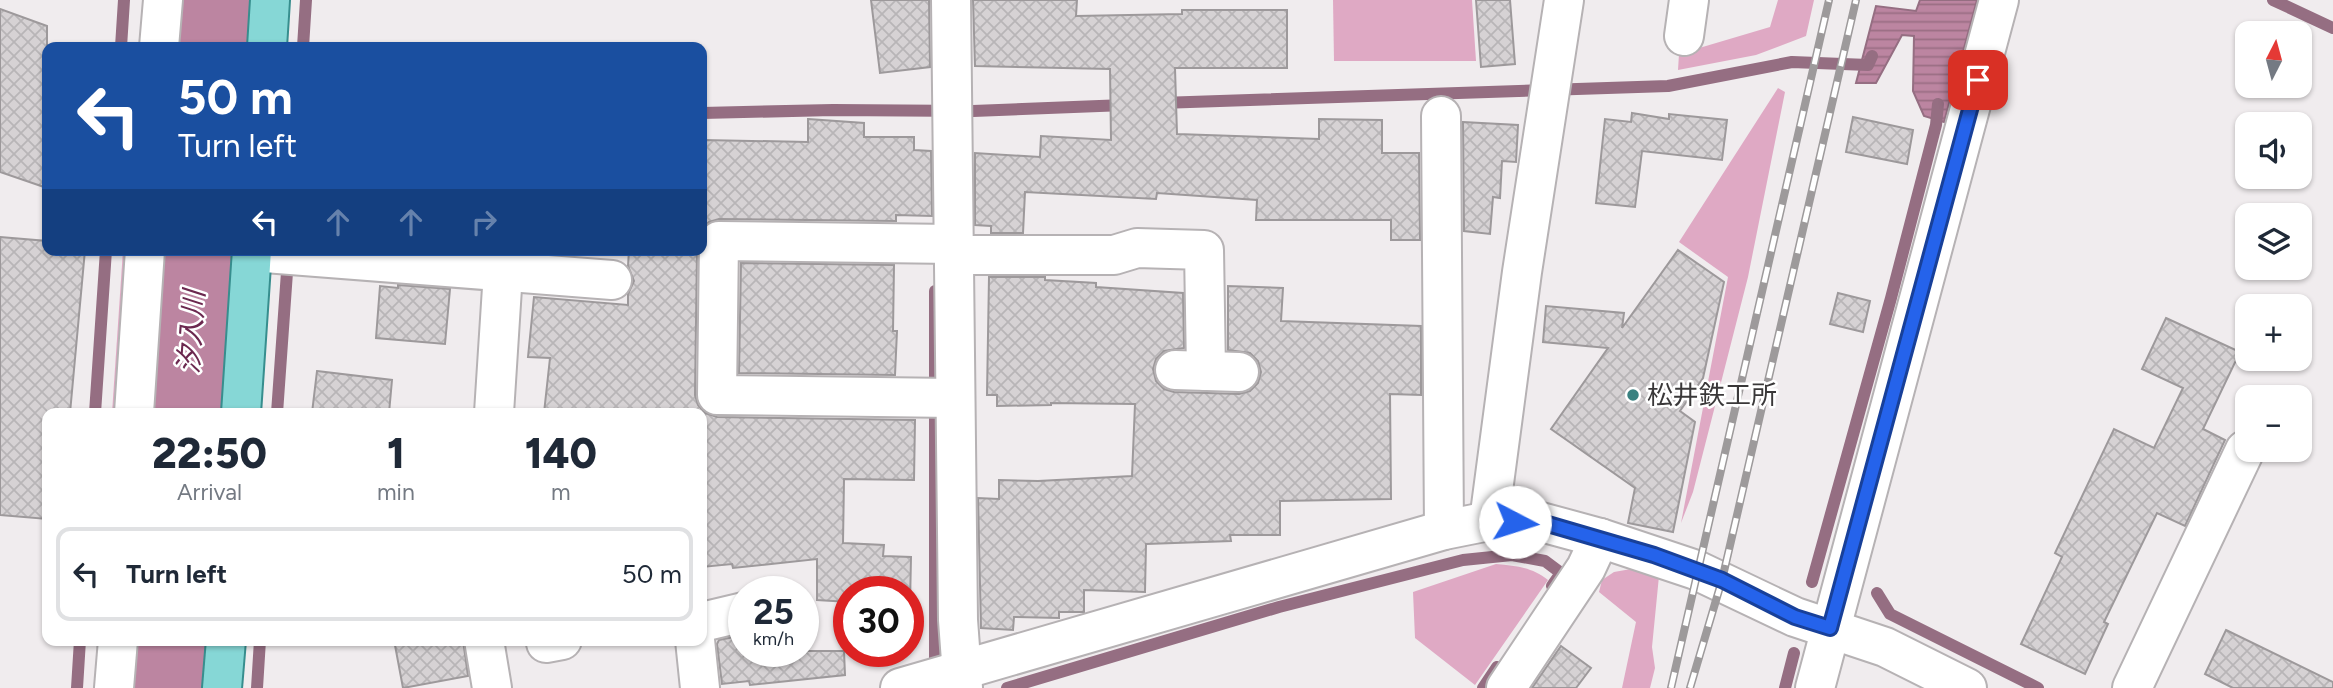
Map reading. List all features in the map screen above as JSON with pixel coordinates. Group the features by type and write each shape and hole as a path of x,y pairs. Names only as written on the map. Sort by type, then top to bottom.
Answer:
{"main road":[{"path":"267,42 270,0"},
{"path":"242,408 269,256"},
{"path":"222,688 226,646"}],"street":[{"path":"159,42 163,0"},
{"path":"951,0 952,109 944,247 942,398 963,681"},
{"path":"1489,521 1522,272 1564,0"},
{"path":"1815,688 1999,0"},
{"path":"1441,116 1444,530"},
{"path":"942,398 717,395 719,241 1114,255 1137,248 1204,250 1207,371"},
{"path":"134,408 145,256"},
{"path":"307,256 612,280"},
{"path":"494,408 503,272"},
{"path":"2132,688 2239,462"},
{"path":"900,688 963,681 1444,530 1489,521 1541,522 1600,538 1696,570 1795,617 1885,647 1967,688"},
{"path":"1506,688 1586,568 1600,538"},
{"path":"707,621 728,616"},
{"path":"114,688 118,646"},
{"path":"485,646 492,688"},
{"path":"696,646 700,688"}],"shaded area":[{"path":"177,0 196,0 193,42 174,42"},
{"path":"1333,0 1472,0 1476,61 1334,61"},
{"path":"1778,0 1814,0 1806,36 1756,55 1678,70 1679,54 1770,27"},
{"path":"1920,0 1977,0 1944,122 1924,116 1913,91 1914,36 1902,35 1876,83 1856,83 1876,6 1916,11"},
{"path":"1778,88 1785,92 1748,277 1693,492 1681,523 1728,277 1679,242"},
{"path":"123,256 137,256 126,408 112,408"},
{"path":"159,256 179,256 169,408 146,408"},
{"path":"1496,564 1530,570 1548,580 1475,685 1415,638 1413,592"},
{"path":"1631,569 1659,576 1652,647 1655,668 1650,688 1622,688 1636,622 1599,592 1602,580 1614,572"},
{"path":"129,646 155,646 152,688 125,688"}],"building":[{"path":"871,0 929,0 930,67 880,73"},
{"path":"973,0 1077,0 1076,16 1182,14 1182,10 1287,10 1287,68 1175,68 1177,134 1319,139 1319,119 1382,120 1382,153 1419,153 1420,240 1391,240 1391,220 1256,220 1257,200 1157,193 1156,199 1025,192 1023,233 991,233 991,226 975,225 975,153 1040,157 1041,136 1111,140 1110,69 975,66"},
{"path":"1476,0 1510,0 1515,64 1481,67"},
{"path":"0,9 47,26 47,42 42,42 42,186 0,172"},
{"path":"1632,113 1669,119 1669,114 1727,120 1722,160 1642,151 1635,207 1596,203 1605,119 1631,122"},
{"path":"1853,117 1913,130 1907,164 1846,152"},
{"path":"808,119 864,123 864,137 914,137 914,150 931,151 932,216 896,215 896,221 719,219 707,224 707,140 808,142"},
{"path":"1463,122 1518,125 1516,162 1502,161 1500,198 1493,197 1490,234 1464,231"},
{"path":"0,237 42,241 42,256 84,256 70,408 42,408 42,519 0,515"},
{"name":"松井鉄工所","path":"1678,250 1724,282 1703,378 1680,411 1695,422 1673,532 1628,523 1635,488 1551,429 1608,348 1543,342 1546,306 1624,313 1622,328"},
{"path":"629,256 697,256 695,395 701,408 545,408 550,358 528,357 534,297 628,305 628,294 634,281 628,266"},
{"path":"741,263 894,265 893,331 897,331 895,375 739,373"},
{"path":"989,277 1045,277 1045,280 1096,283 1096,287 1183,293 1184,348 1164,351 1156,359 1153,369 1156,381 1164,389 1174,392 1239,394 1250,391 1258,383 1261,372 1258,361 1250,353 1228,350 1228,286 1283,288 1281,321 1421,326 1421,395 1390,394 1391,499 1280,501 1280,535 1230,535 1231,541 1146,544 1145,592 1084,590 1084,612 1059,612 1059,618 1014,617 1013,630 981,628 978,498 999,499 999,480 1038,481 1132,476 1135,404 1051,403 997,406 997,395 987,395"},
{"path":"398,285 450,289 445,344 376,338 380,286 398,288"},
{"path":"1838,293 1870,301 1863,332 1830,324"},
{"path":"2166,318 2235,350 2235,362 2203,429 2225,440 2185,526 2157,513 2104,622 2108,624 2085,674 2021,644 2062,557 2055,553 2114,429 2154,448 2183,388 2142,369"},
{"path":"317,371 392,380 389,408 313,408"},
{"path":"707,414 717,417 915,420 914,480 844,479 843,543 884,545 883,556 911,557 911,576 833,576 833,601 819,600 817,559 733,568 732,564 707,566"},
{"path":"2226,630 2333,682 2333,688 2233,688 2205,674"},
{"path":"728,638 728,667 819,667 819,651 833,651 833,667 845,667 845,675 750,685 749,681 722,684 717,644 719,640"},
{"path":"395,646 464,646 468,676 403,688"},
{"path":"1561,646 1591,668 1576,688 1532,688"}],"waterway":[{"path":"121,42 124,0"},
{"name":"汐入川","path":"210,42 213,0"},
{"path":"303,42 306,0"},
{"path":"2273,0 2333,28"},
{"path":"1160,103 1668,86 1792,62 1868,65 1872,56"},
{"path":"1812,582 1891,298 1936,125 1938,104"},
{"path":"707,113 973,111 1125,105"},
{"path":"95,408 106,256"},
{"name":"汐入川","path":"185,408 196,256"},
{"path":"277,408 288,258"},
{"path":"935,291 935,659"},
{"path":"1007,688 1279,607 1463,560 1512,555 1545,561 1561,573 1552,586"},
{"path":"1877,593 1890,614 2038,688"},
{"path":"77,688 80,646"},
{"name":"汐入川","path":"166,688 170,646"},
{"path":"257,688 260,646"},
{"path":"1785,688 1794,653"},
{"path":"1483,688 1497,667"}],"railway":[{"path":"1671,688 1829,0"},
{"path":"1690,688 1722,580 1856,0"}],"place":[{"name":"松井鉄工所","path":"1633,395"}],"route":[{"path":"1515,522 1541,522 1654,555 1722,580 1795,617 1830,628 1978,80"}]}
